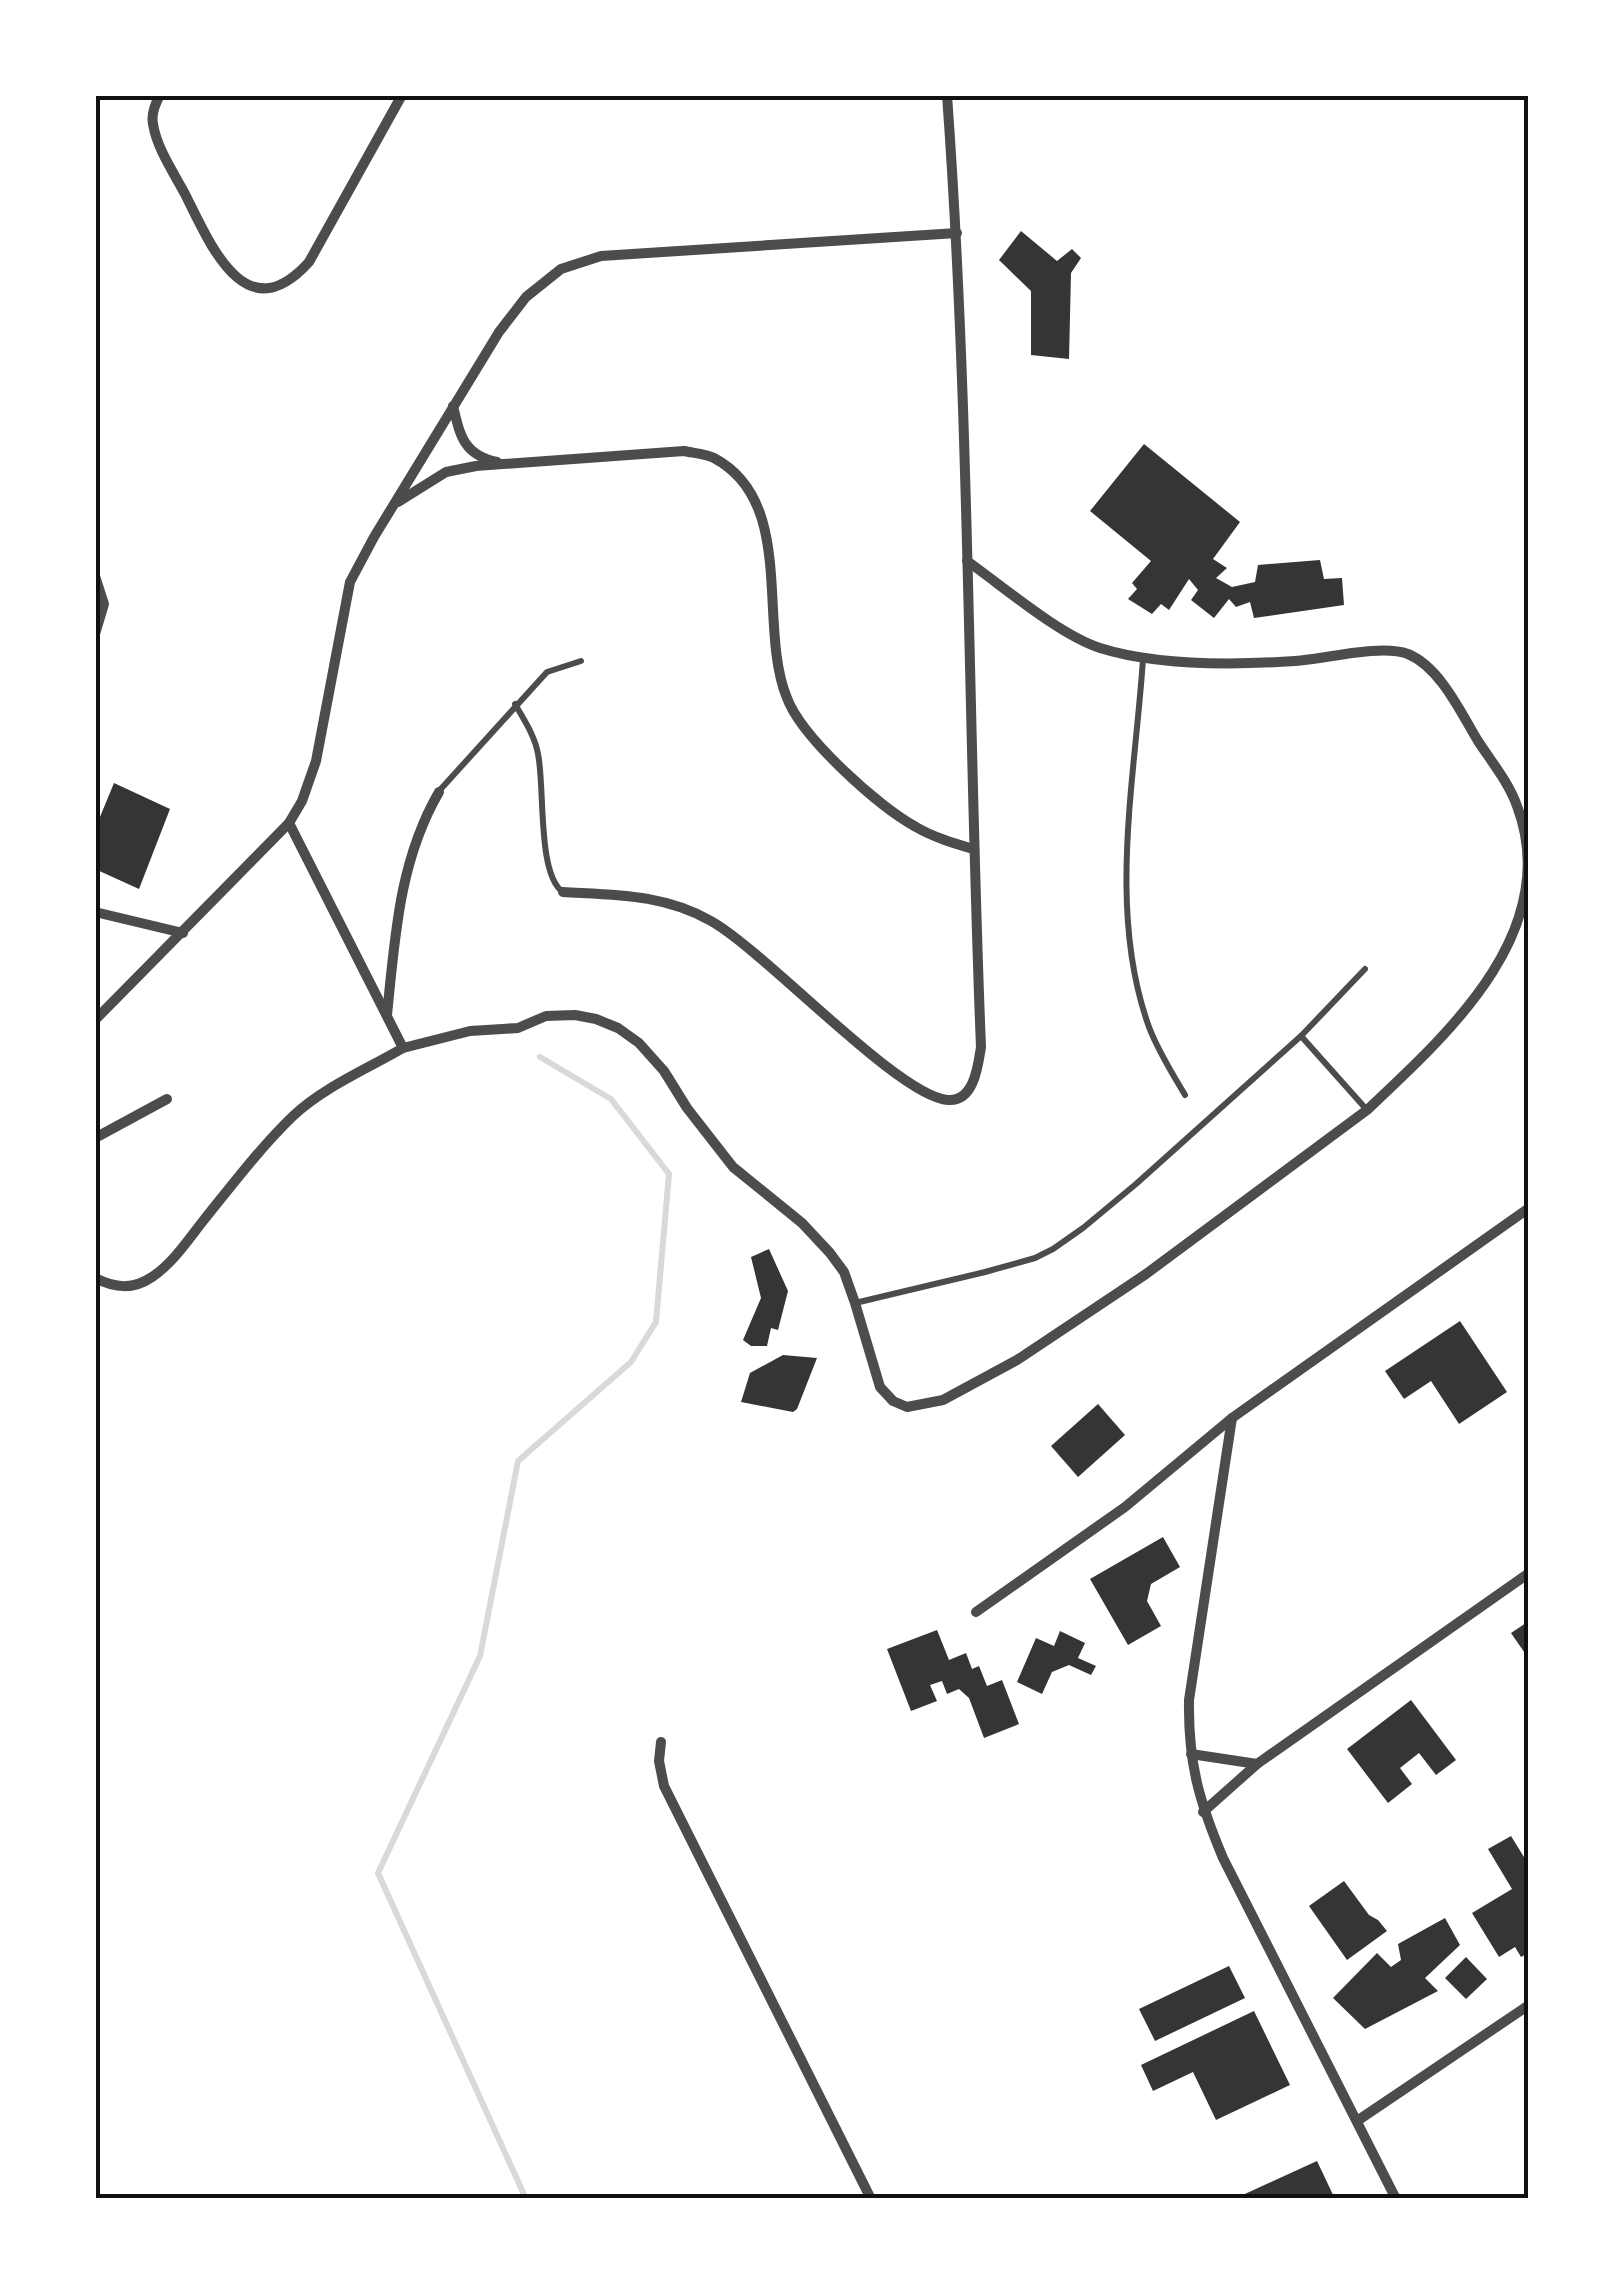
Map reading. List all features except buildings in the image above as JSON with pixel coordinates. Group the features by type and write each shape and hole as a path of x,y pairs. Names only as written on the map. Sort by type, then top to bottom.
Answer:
{"street":[{"path":"160,95 152,122 160,146 210,246 231,275 256,288 279,287 294,279 309,262 402,95"},
{"path":"563,892 637,896 671,903 712,921 880,1060 922,1090 944,1100 956,1100 976,1075 981,1047 967,562 957,233 947,95"},
{"path":"95,1020 288,823 302,801 316,762 350,582 498,332 526,296 561,268 601,256 957,233"},
{"path":"454,406 460,432 473,454 492,462 513,464"},
{"path":"393,506 446,472 476,466 684,451 713,458 736,476 756,500 764,527 776,660 786,698 804,730 914,826 973,849"},
{"path":"95,1278 116,1287 150,1279 184,1245 257,1153 296,1114 321,1095 403,1048 470,1031 518,1028 546,1016 596,1018 639,1044 734,1167 802,1223 830,1253 844,1272 856,1303 880,1387 907,1407 926,1406 1017,1360 1146,1274 1366,1110 1466,1007 1506,953 1522,914 1528,884 1526,839 1516,803 1455,704 1420,660 1391,650 1292,661 1179,661 1143,658 1097,647 1050,620 967,562"},
{"path":"95,576 104,604 95,634"},
{"path":"386,1016 399,900 422,820 438,792"},
{"path":"288,823 403,1048"},
{"path":"95,912 183,932"},
{"path":"95,1138 167,1099"},
{"path":"976,1612 1126,1507 1232,1418 1529,1208"},
{"path":"1232,1418 1189,1700 1191,1754 1204,1812 1223,1858 1396,2199"},
{"path":"1204,1812 1257,1764 1529,1573"},
{"path":"661,1742 659,1762 664,1786 871,2199"},
{"path":"1191,1754 1257,1764"},
{"path":"1356,2122 1529,2005"}],"lane":[{"path":"1143,658 1126,888 1136,980 1144,1011 1164,1060 1185,1095"},
{"path":"438,792 546,672 581,660"},
{"path":"515,704 538,752 548,868 556,888 563,892"},
{"path":"856,1303 985,1272 1036,1258 1053,1249 1136,1184 1301,1036 1365,969"},
{"path":"1301,1036 1366,1110"}],"waterway":[{"path":"526,2199 378,1873 480,1656 518,1461 631,1362 656,1322 669,1174 611,1099 540,1057"}]}
